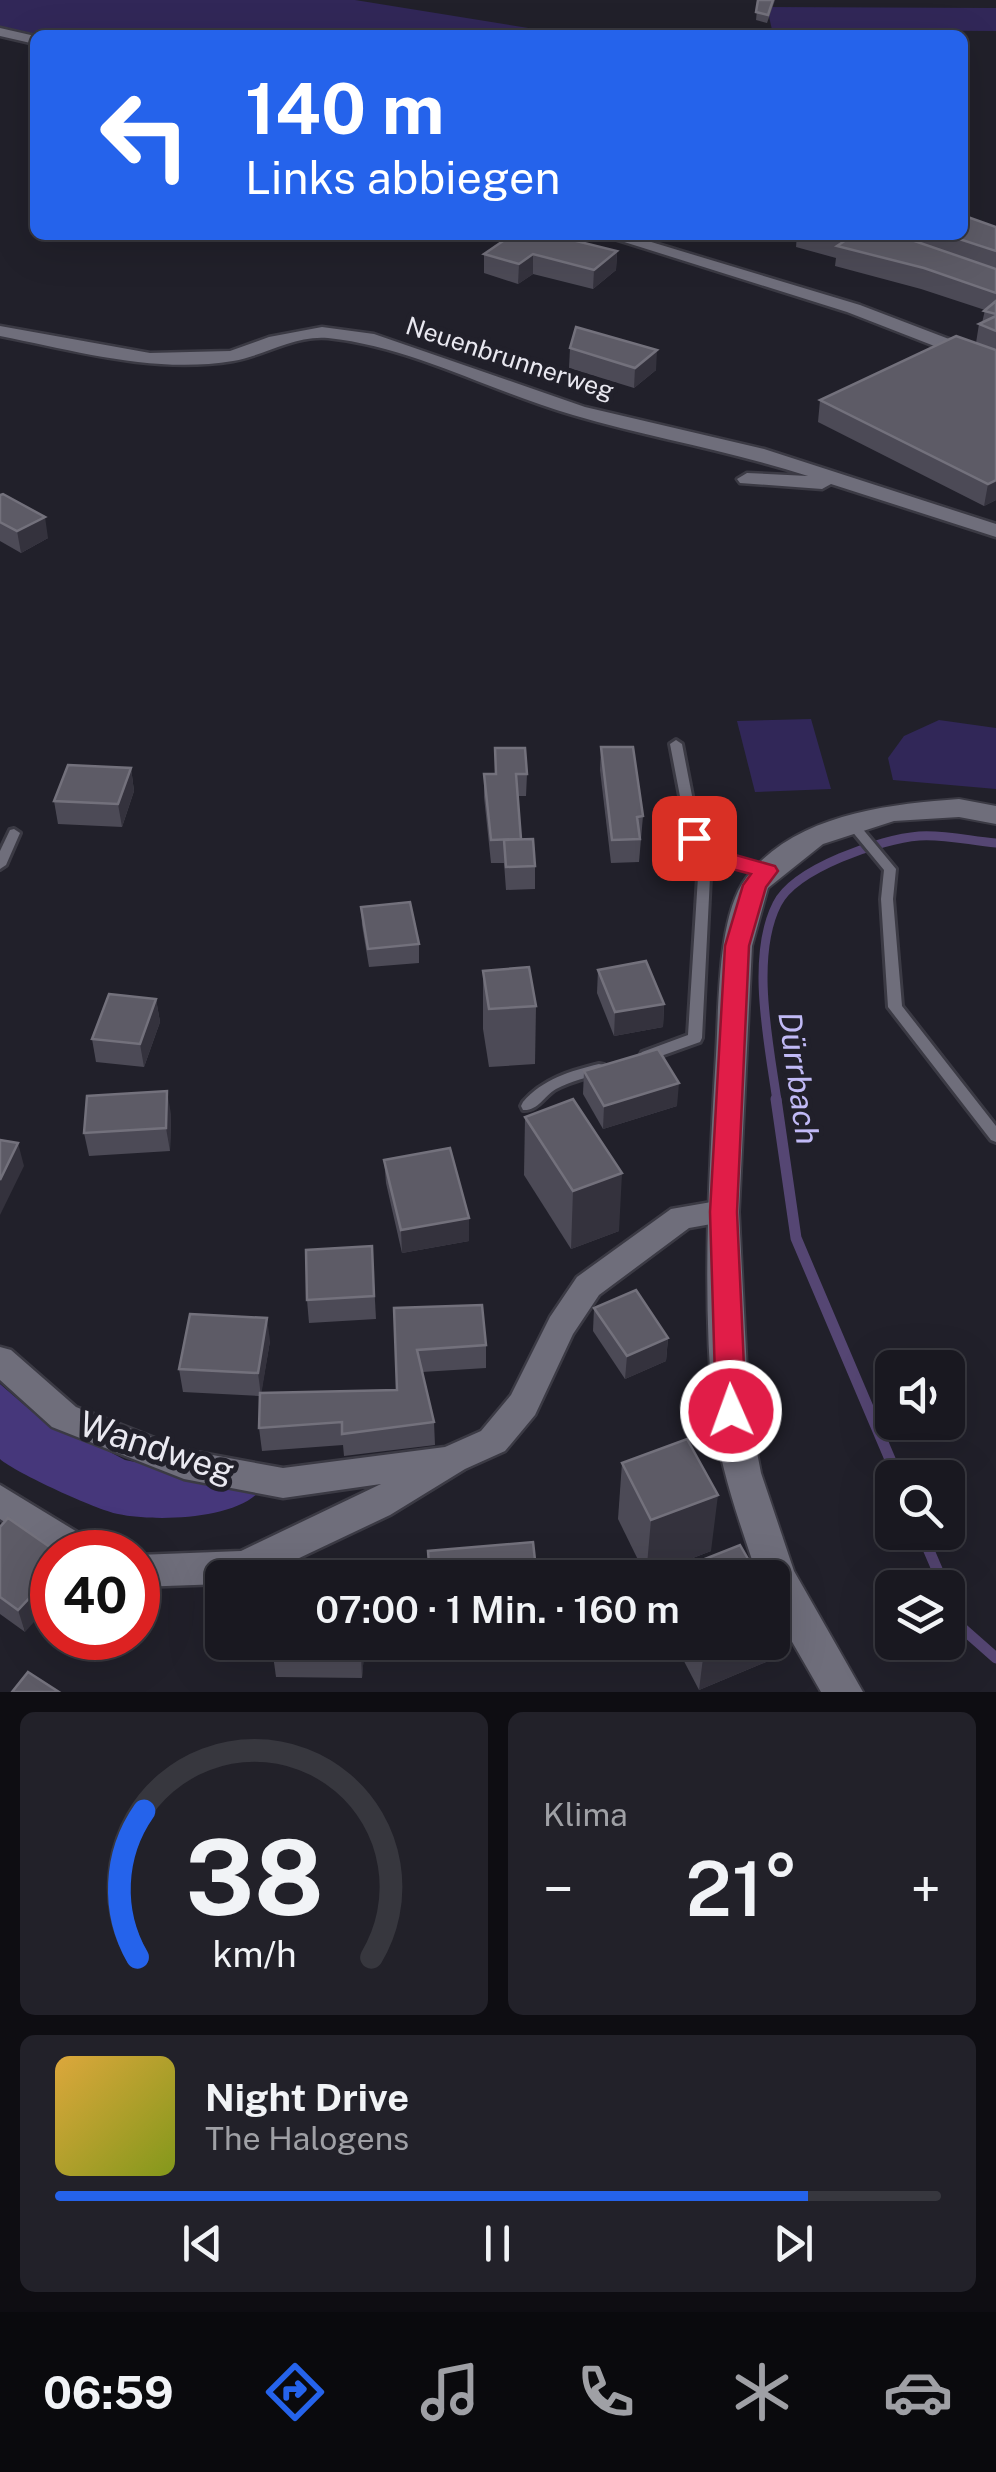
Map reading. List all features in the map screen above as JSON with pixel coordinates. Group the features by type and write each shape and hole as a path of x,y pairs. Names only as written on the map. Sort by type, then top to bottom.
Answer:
{"street":[{"path":"0,32 30,39"},
{"path":"627,240 801,290 947,342 996,364"},
{"name":"Neuenbrunnerweg","path":"0,331 150,358 232,356 276,340 322,332 374,339 579,411 756,452 996,531"},
{"path":"747,480 855,484"},
{"path":"844,1692 776,1578 743,1472 731,1411 724,1212 737,946 755,885 766,871 813,838 861,834 892,812 959,808 996,815"},
{"name":"Wandweg","path":"160,1570 243,1567 378,1504 452,1459 493,1441 523,1405 561,1326 588,1286 682,1217 724,1212"},
{"name":"Wandweg","path":"0,1360 64,1417 184,1464 283,1483 452,1459"},
{"path":"0,1500 46,1530"}],"lane":[{"path":"676,744 694,838 713,856 766,871"},
{"path":"0,865 14,834"},
{"path":"861,834 890,869 887,899 895,1007 996,1136"},
{"path":"630,1060 695,1038 704,877 713,856"},
{"path":"528,1106 538,1092 562,1079 613,1065"}],"shaded area":[{"path":"0,0 355,0 541,30 30,33 0,26"},
{"path":"767,7 996,8 996,31 772,30"},
{"path":"811,719 831,789 755,792 737,721"},
{"path":"939,720 996,728 996,789 893,780 888,758 904,736"},
{"path":"0,1384 29,1409 125,1460 263,1487 236,1506 196,1516 134,1516 93,1506 0,1459"}],"building":[{"path":"758,0 773,0 768,15 756,12"},
{"path":"968,217 996,227 996,251 962,240 968,240"},
{"path":"505,240 572,240 617,251 594,270 533,254 519,264 484,254"},
{"path":"846,240 912,240 996,269 996,293 924,268 837,246"},
{"path":"996,301 996,314 984,311"},
{"path":"996,316 996,331 979,324"},
{"path":"576,327 657,350 635,368 570,348"},
{"path":"956,336 996,350 996,480 988,484 820,400"},
{"path":"3,494 45,517 17,531 0,522"},
{"path":"601,747 633,747 643,816 637,817 640,839 612,840"},
{"path":"495,748 525,748 527,774 516,774 521,839 491,840 484,774 496,774"},
{"path":"68,765 131,768 118,804 54,801"},
{"path":"533,839 535,866 506,867 504,840"},
{"path":"410,902 419,944 368,949 361,907"},
{"path":"646,961 664,1004 615,1012 598,970"},
{"path":"529,967 536,1006 489,1009 483,971"},
{"path":"109,994 156,999 140,1044 92,1039"},
{"path":"658,1049 679,1083 604,1106 584,1071"},
{"path":"167,1091 166,1128 84,1133 87,1096"},
{"path":"573,1099 622,1173 573,1191 525,1117"},
{"path":"0,1140 18,1143 0,1180"},
{"path":"450,1148 469,1218 401,1230 384,1160"},
{"path":"372,1246 374,1296 307,1300 306,1250"},
{"path":"636,1290 668,1338 627,1356 594,1308"},
{"path":"482,1305 486,1345 417,1350 434,1422 342,1434 342,1422 259,1428 260,1393 397,1390 394,1308"},
{"path":"190,1314 267,1318 258,1373 179,1369"},
{"path":"687,1439 718,1495 651,1520 622,1463"},
{"path":"8,1518 30,1533 30,1597 18,1610 0,1597 0,1527"},
{"path":"533,1542 535,1560 429,1560 428,1551"},
{"path":"740,1545 749,1560 702,1560"},
{"path":"28,1672 59,1692 12,1692"}],"waterway":[{"name":"Dürrbach","path":"777,1101 766,1028 764,949 777,904 787,891 820,867 862,849 903,838 938,836 996,843"},
{"name":"Dürrbach","path":"776,1099 796,1238 890,1460"},
{"name":"Dürrbach","path":"929,1550 937,1570"},
{"name":"Dürrbach","path":"965,1631 996,1658"}],"route":[{"path":"694,838 713,856 766,871 755,885 737,946 724,1212 731,1411"}]}
